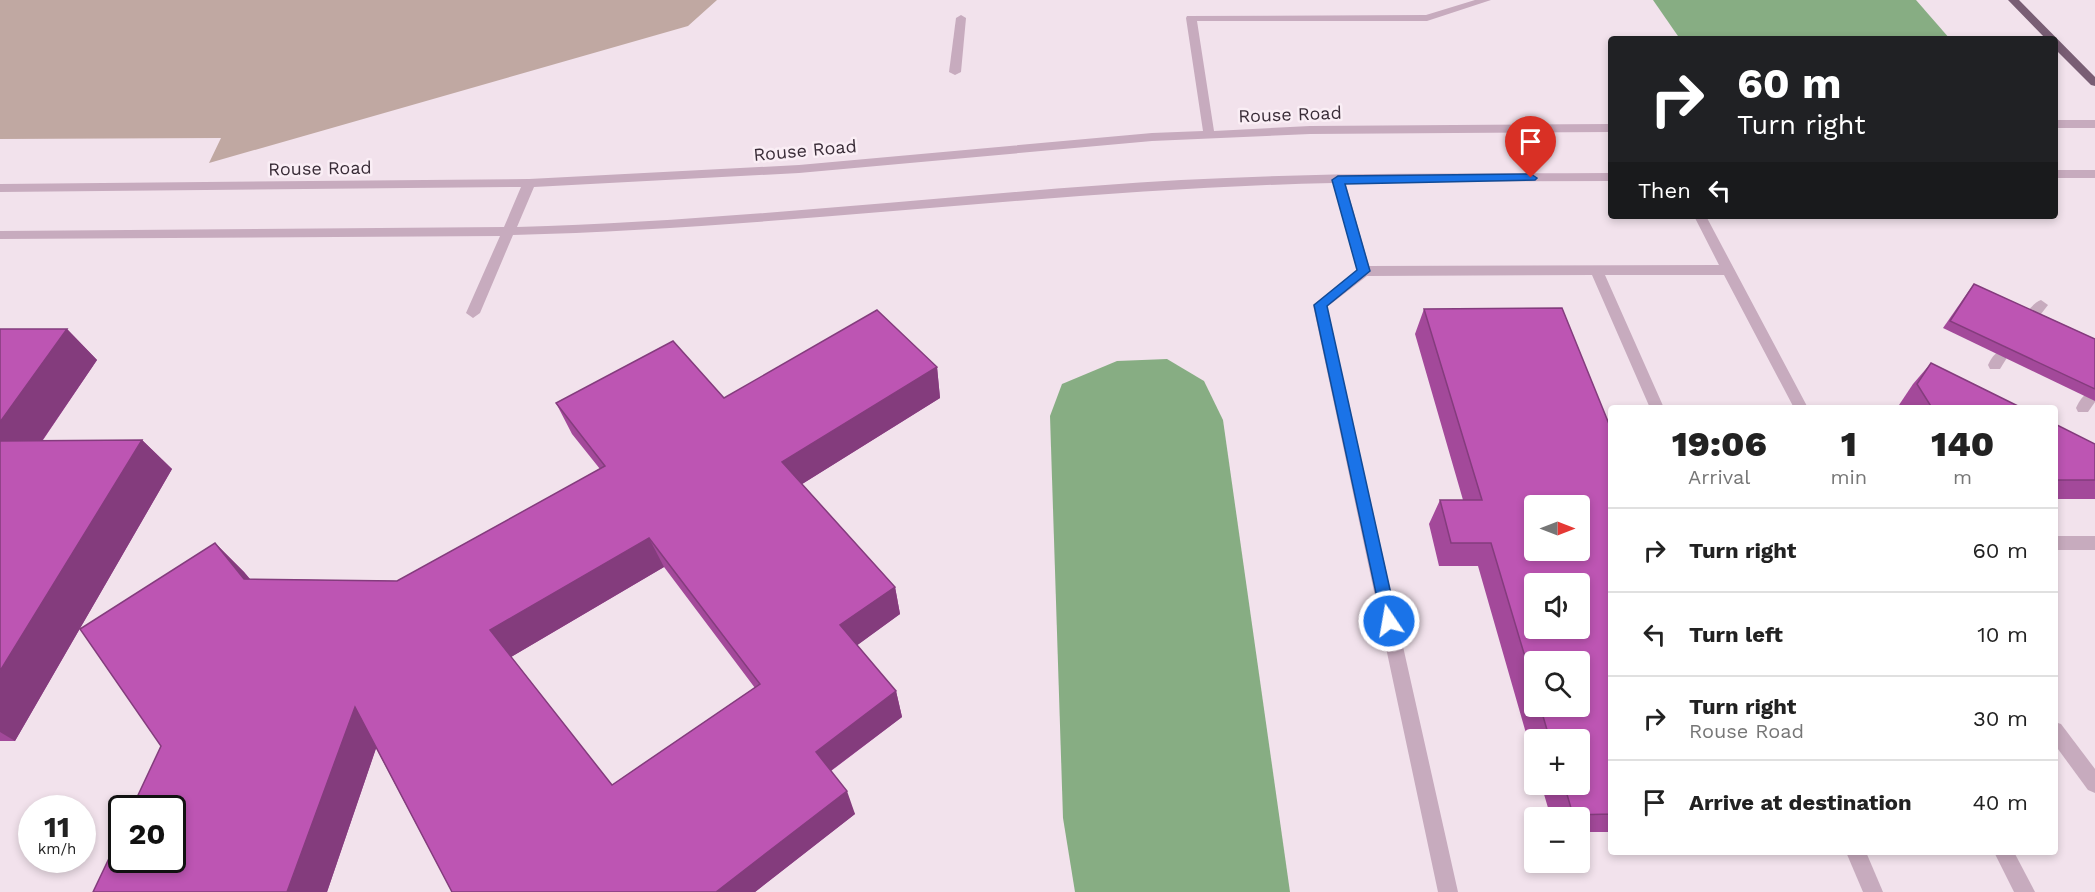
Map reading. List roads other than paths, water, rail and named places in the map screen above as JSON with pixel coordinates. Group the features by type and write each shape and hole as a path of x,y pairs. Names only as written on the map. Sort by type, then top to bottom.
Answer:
{"main road":[{"path":"2013,0 2049,36"},
{"path":"2058,46 2095,83"}],"street":[{"path":"1209,134 1191,18 1427,18 1486,0"},
{"path":"955,72 961,18"},
{"path":"2058,124 2095,124"},
{"name":"Rouse Road","path":"0,189 529,183 799,169 1152,136 1310,130 1608,128"},
{"path":"2058,174 2095,174"},
{"path":"0,235 508,231 728,221 995,197 1185,184 1608,177"},
{"path":"1338,180 1364,271"},
{"path":"473,313 529,183"},
{"path":"1702,219 1799,405"},
{"path":"1596,270 1656,405"},
{"path":"1449,892 1320,305 1364,271 1728,270"},
{"path":"2029,320 2041,305"},
{"path":"2058,543 2095,543"},
{"path":"2058,734 2095,784"},
{"path":"1857,855 1873,892"},
{"path":"2006,855 2025,892"}]}
